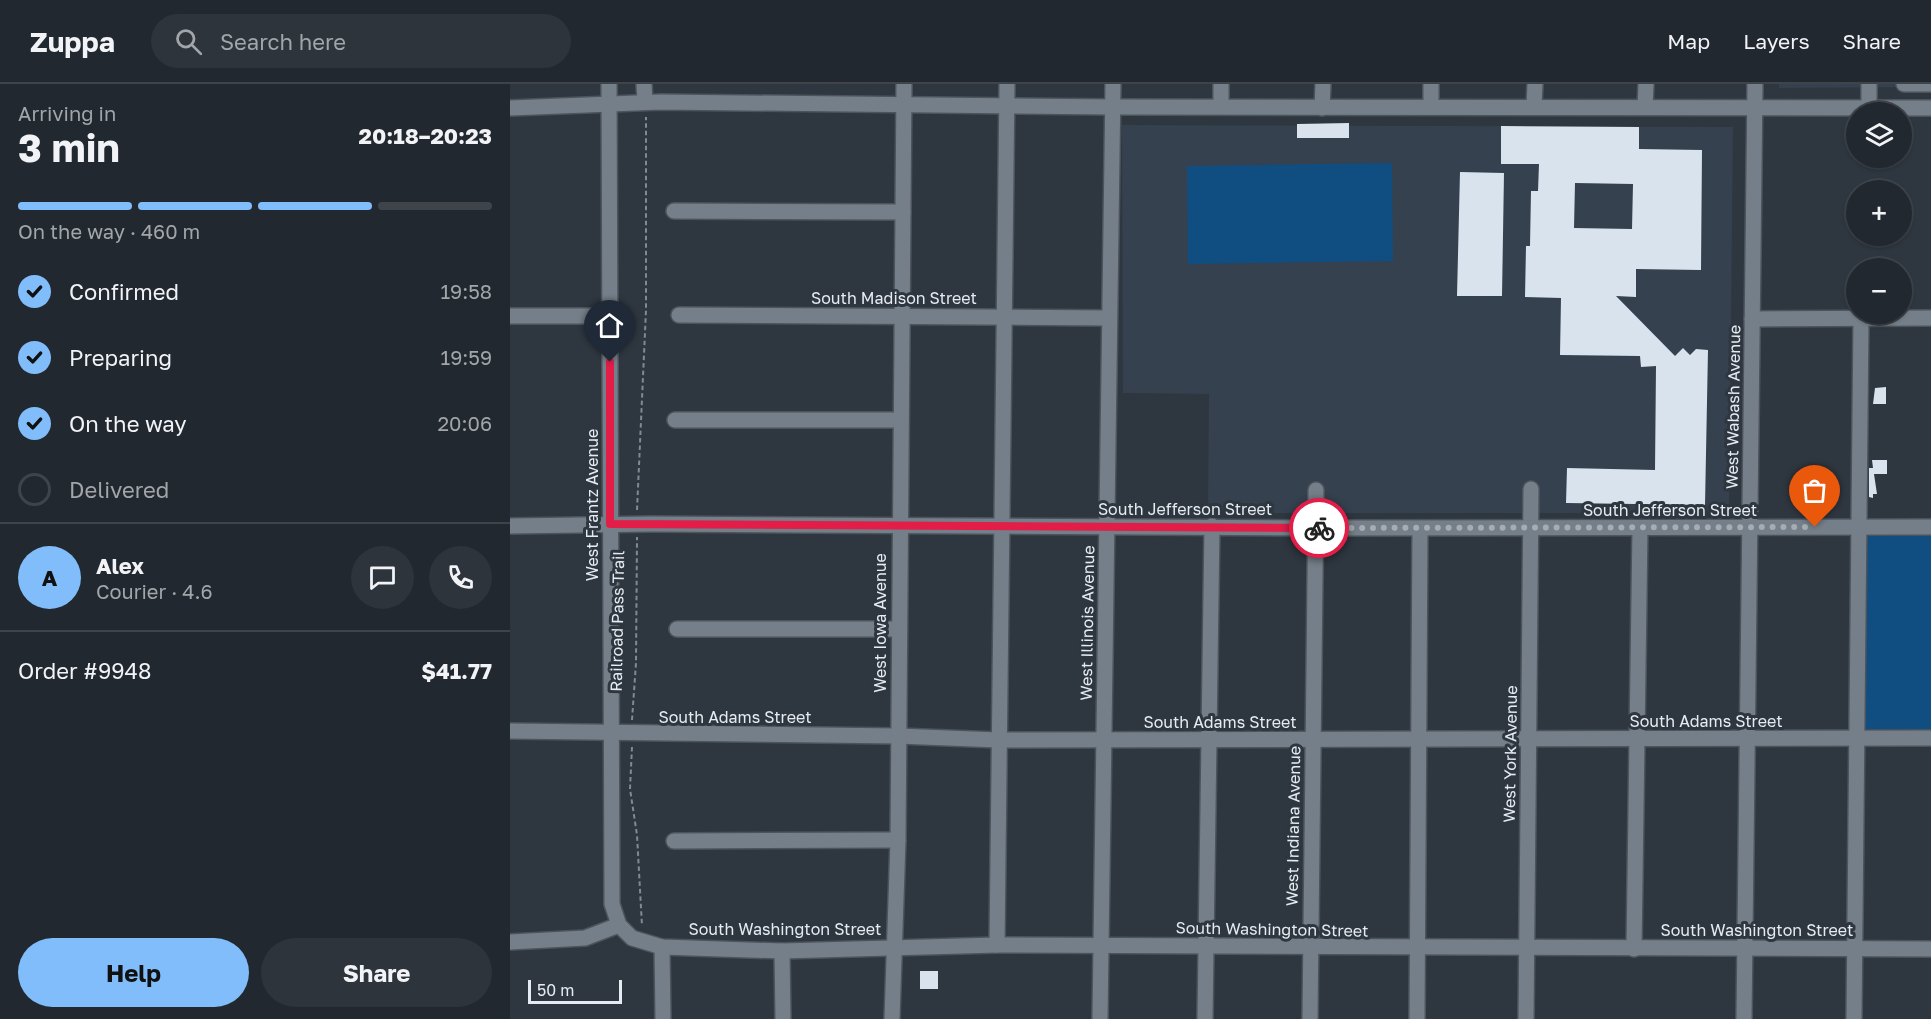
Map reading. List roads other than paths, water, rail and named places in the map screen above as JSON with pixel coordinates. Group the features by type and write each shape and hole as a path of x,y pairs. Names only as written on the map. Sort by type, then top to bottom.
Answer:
{"street":[{"name":"West Frantz Avenue","path":"609,84 612,904 619,925"},
{"path":"644,84 645,102"},
{"name":"West Iowa Avenue","path":"892,1019 898,840 899,420 904,84"},
{"path":"997,945 1007,84"},
{"name":"West Illinois Avenue","path":"1100,1019 1102,740 1113,84"},
{"path":"1221,84 1221,106"},
{"path":"1322,108 1323,84"},
{"path":"1431,84 1431,107"},
{"path":"1534,106 1535,84"},
{"path":"1646,84 1646,107"},
{"name":"West Wabash Avenue","path":"1744,1019 1755,84"},
{"path":"1869,84 1869,102"},
{"path":"1903,102 1904,84 1931,84"},
{"path":"510,108 645,102 1322,108 1534,106 1846,108"},
{"path":"1912,108 1931,108"},
{"path":"674,211 903,212"},
{"name":"South Madison Street","path":"679,315 1108,318"},
{"path":"510,316 609,316"},
{"path":"1752,319 1846,318"},
{"path":"1912,318 1931,318"},
{"path":"1854,1019 1861,324"},
{"path":"675,420 899,420"},
{"name":"West York Avenue","path":"1526,1019 1531,489"},
{"name":"West Indiana Avenue","path":"1310,1019 1316,490"},
{"name":"South Jefferson Street","path":"510,526 899,524 1420,529 1931,527"},
{"path":"1205,1019 1212,526"},
{"path":"1634,949 1640,528"},
{"path":"1417,1019 1420,529"},
{"path":"677,629 898,629"},
{"name":"South Adams Street","path":"510,731 898,736 998,740 1528,741 1931,738"},
{"path":"674,841 898,840"},
{"path":"510,942 585,938 619,925"},
{"name":"South Washington Street","path":"619,925 632,938 642,943 662,946 782,951 997,945 1931,949"},
{"path":"662,946 663,1019"},
{"path":"782,951 783,1019"}]}
